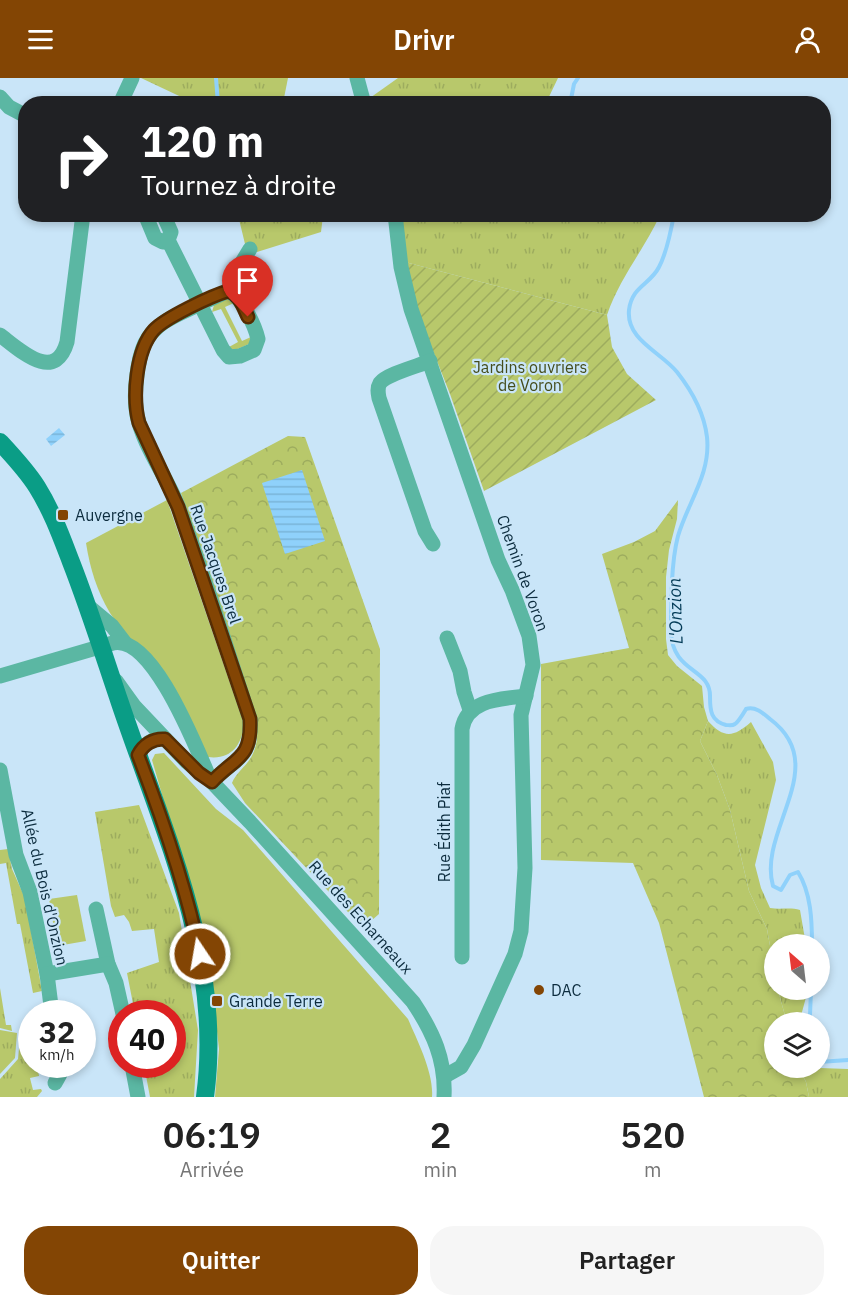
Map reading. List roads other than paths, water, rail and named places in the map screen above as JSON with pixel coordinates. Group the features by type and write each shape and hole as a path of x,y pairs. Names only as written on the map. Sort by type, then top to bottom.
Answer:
{"street":[{"path":"124,96 132,78"},
{"path":"357,78 362,96"},
{"path":"1,100 18,111"},
{"path":"0,335 33,360 44,363 52,362 64,352 82,222"},
{"path":"148,222 155,238 163,242 168,240"},
{"path":"167,222 171,232 168,240 226,355 230,357 240,356 256,347 257,334 240,300 228,291 232,279 250,249"},
{"name":"Chemin de Voron","path":"396,222 399,255 414,319 498,560 529,636 533,665 521,715 525,868 521,932 515,954 474,1045 461,1067 445,1076"},
{"name":"Rue Jacques Brel","path":"212,782 240,758 248,747 250,719 178,507 139,423 135,401 141,357 145,343 152,332 167,320 228,291"},
{"path":"429,361 387,378 380,383 378,389 379,398 425,531 433,544"},
{"path":"0,442 24,470 54,518 88,606 172,849 191,912 200,954 207,1006 206,1097"},
{"name":"Rue des Echarneaux","path":"88,606 112,626 125,643 147,662 171,692 212,782"},
{"path":"447,638 460,672 470,710 496,700 526,696"},
{"path":"0,676 101,647 120,642 125,643"},
{"name":"Rue des Echarneaux","path":"109,671 134,706 199,773 212,782 413,1002 434,1038 445,1076 444,1097"},
{"name":"Rue Édith Piaf","path":"462,957 462,729 464,718 470,710"},
{"path":"138,755 146,745 154,740 165,739"},
{"name":"Allée du Bois d'Onzion","path":"0,770 16,855 30,892 48,974 51,1000"},
{"path":"96,909 108,964 120,1000"},
{"path":"48,974 108,964"},
{"path":"55,1083 58,1078"},
{"path":"134,1078 138,1097"}],"water":[{"path":"59,428 65,435 51,446 46,439"},
{"path":"302,470 325,541 285,554 262,483"}],"waterway":[{"path":"216,78 217,96"},
{"name":"L'Onzion","path":"572,96 578,78"},
{"name":"L'Onzion","path":"672,222 662,261 651,278 637,291 629,310 633,330 639,338 670,365 688,387 700,410 707,437 706,463 682,524 676,546 671,596 673,645 684,663 709,687 711,711 717,721 726,725 734,725 746,709 753,708 767,717 788,737 795,757 794,778 775,843 771,865 773,886 781,890 790,875 798,872 808,898 812,934"},
{"name":"L'Onzion","path":"810,1012 811,1000"},
{"name":"L'Onzion","path":"830,1061 848,1060"}],"place":[{"name":"Auvergne","path":"63,515"},
{"name":"DAC","path":"539,990"},
{"name":"Grande Terre","path":"217,1001"}],"park label":[{"name":"Jardins ouvriers de Voron","path":"530,376"}]}
